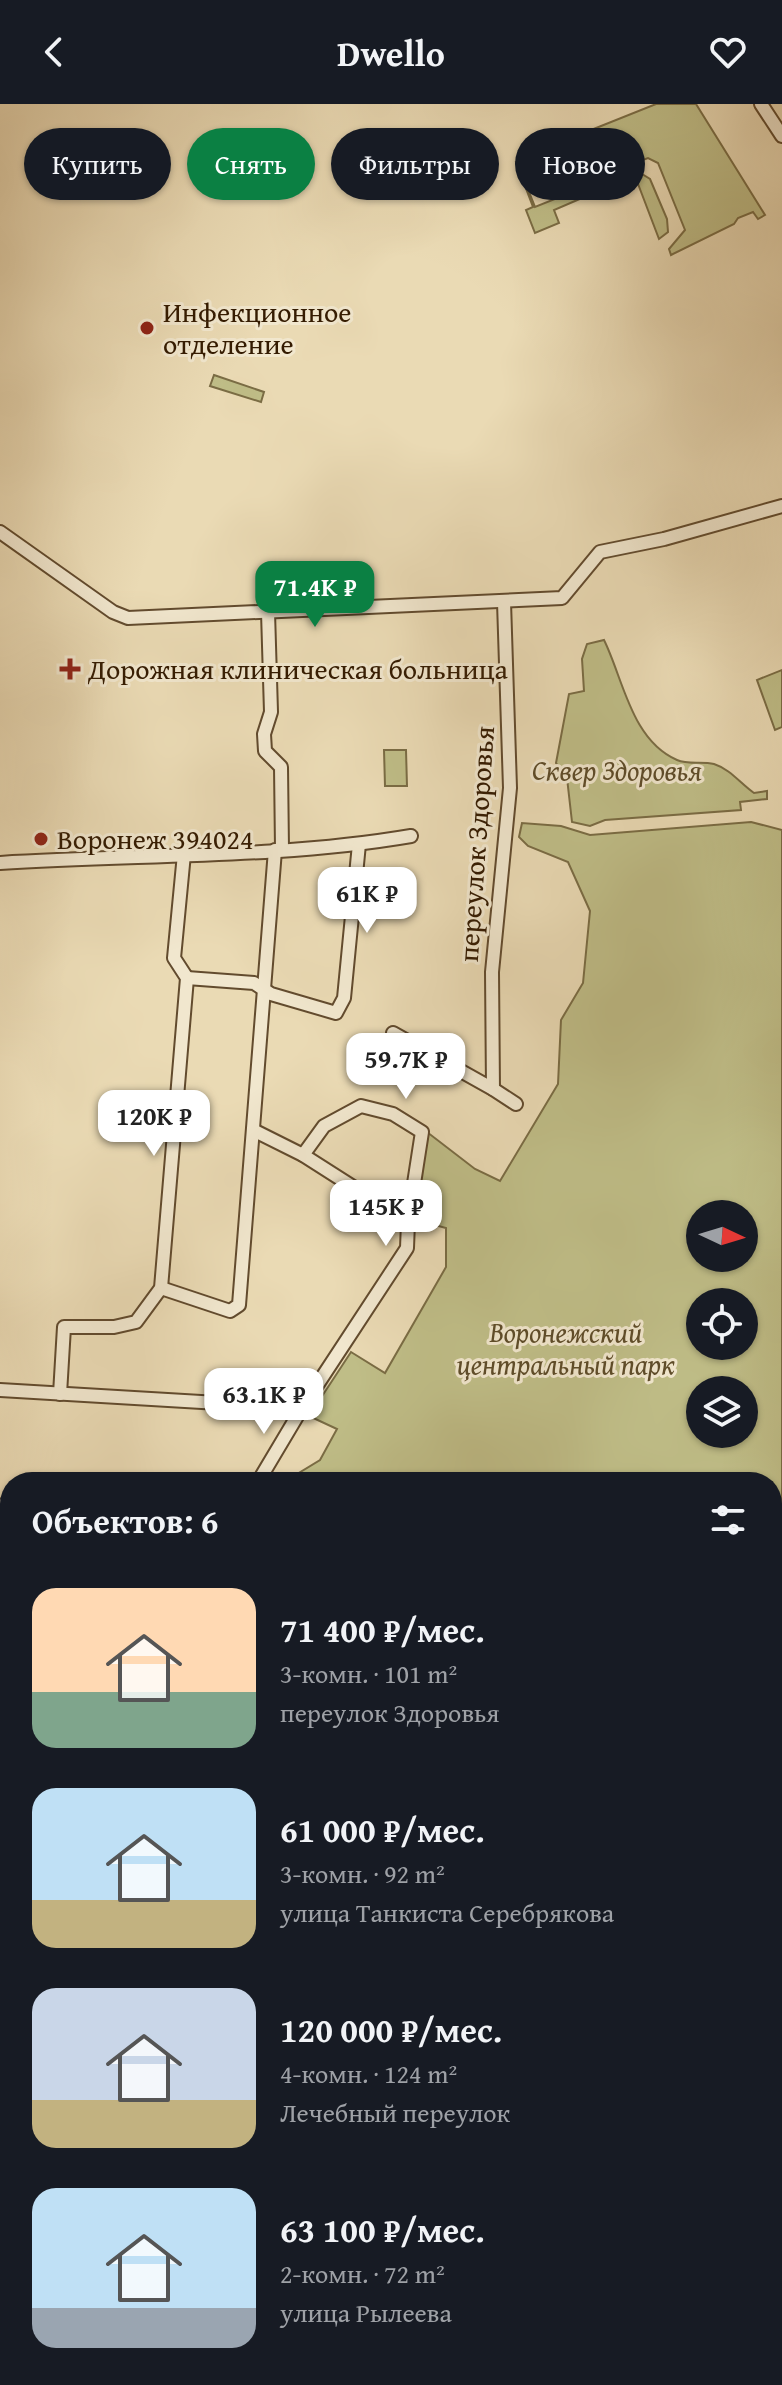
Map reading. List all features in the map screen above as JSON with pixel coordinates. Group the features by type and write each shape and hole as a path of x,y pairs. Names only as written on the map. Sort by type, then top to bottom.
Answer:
{"street":[{"path":"761,104 782,136"},
{"path":"0,532 113,612 128,618 562,598 600,552 664,539 782,506"},
{"name":"переулок Здоровья","path":"493,1089 492,972 510,788 504,602"},
{"path":"161,1288 236,1310 279,850 281,767 265,751 264,734 271,712 268,612"},
{"path":"0,863 279,850 359,844 411,836"},
{"path":"187,978 254,983 336,1013 344,998 359,844"},
{"path":"60,1394 64,1327 114,1327 136,1322 161,1288 187,978 174,958 184,854"},
{"path":"393,1033 516,1104"},
{"path":"264,1472 407,1248 422,1132 393,1114 361,1106 324,1126 303,1155"},
{"path":"253,1130 303,1155 408,1222"},
{"path":"0,1390 302,1408"}],"green space":[{"path":"656,104 696,104 765,215 758,219 753,212 738,218 734,224 671,255 669,249 685,230 658,163 645,159 645,128 596,128"},
{"path":"645,176 650,179 667,219 668,232 659,239 644,200"},
{"path":"530,200 535,207 552,200 577,200 554,210 559,223 535,233 526,210 533,207"},
{"path":"214,375 264,392 261,402 210,386"},
{"name":"Сквер Здоровья","path":"604,640 630,707 661,751 677,760 720,766 754,793 767,791 767,799 740,802 741,810 605,820 590,826 572,822 567,778 556,763 569,694 584,691 582,659 587,644"},
{"path":"782,670 782,727 775,730 757,680"},
{"path":"384,750 406,750 407,786 385,786"},
{"name":"Воронежский центральный парк","path":"751,822 782,830 782,1472 300,1472 320,1460 337,1429 309,1416 351,1352 385,1373 446,1267 446,1228 416,1220 427,1132 475,1169 500,1181 558,1084 561,1020 583,983 590,911 568,862 528,846 519,837 522,823 561,826 590,835"}],"place":[{"name":"Инфекционное отделение","path":"147,328"},
{"name":"Дорожная клиническая больница","path":"70,669"},
{"name":"Воронеж 394024","path":"41,839"}]}
